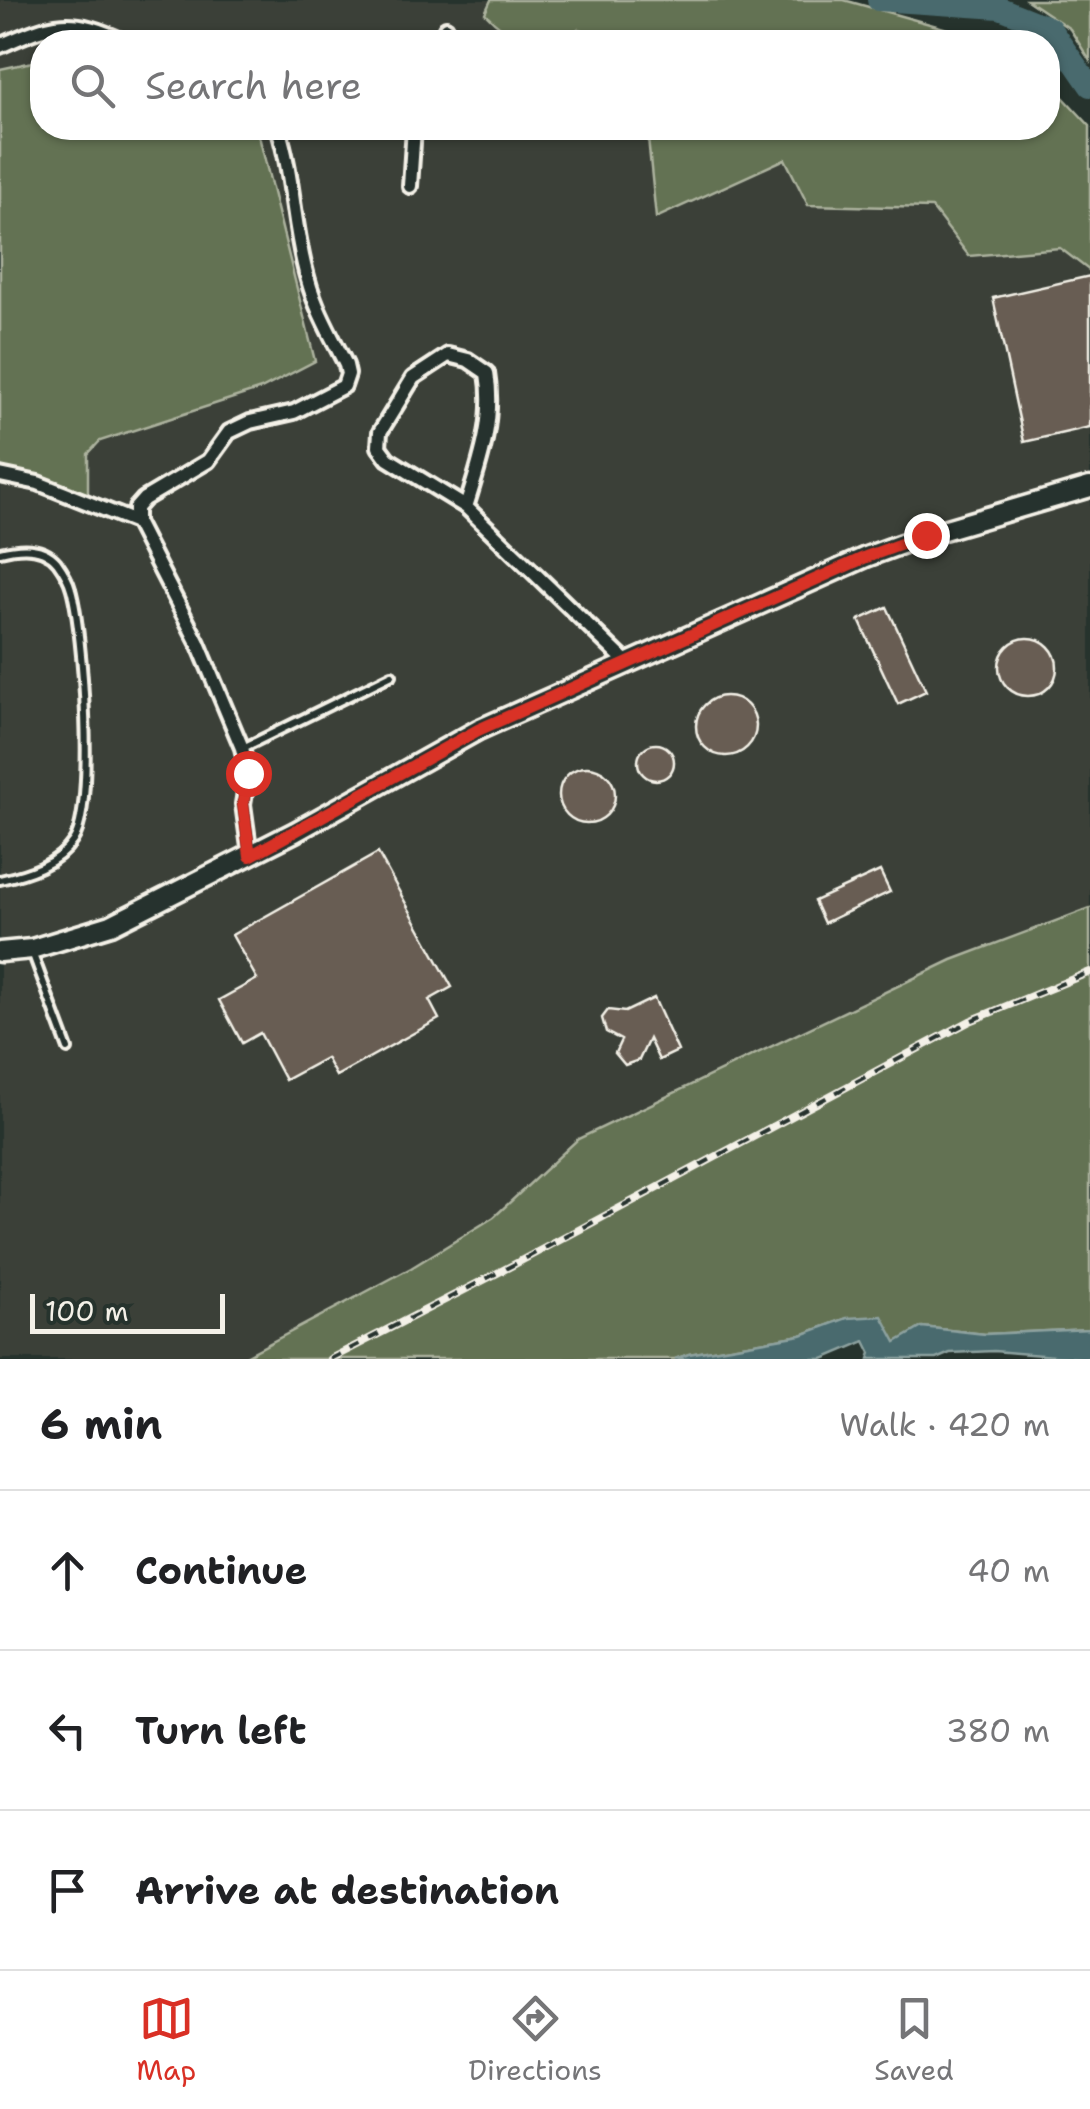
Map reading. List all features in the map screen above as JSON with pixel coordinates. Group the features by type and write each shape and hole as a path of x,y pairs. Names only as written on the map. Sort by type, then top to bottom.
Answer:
{"street":[{"path":"40,30 71,24 98,30"},
{"path":"0,46 30,34"},
{"path":"250,856 243,804 248,773 242,748 190,628 136,522 136,508 144,498 208,461 230,432 250,422 294,412 344,386 347,379 346,365 307,280 281,140"},
{"path":"410,186 413,140"},
{"path":"466,507 487,439 491,398 486,373 468,360 448,355 413,378 380,432 379,447 388,459 466,507 626,662"},
{"path":"0,475 38,483 136,522"},
{"path":"0,952 32,949 111,925 250,856 478,730 866,557 926,535 1090,487"}],"lane":[{"path":"0,552 38,549 55,560 71,587 85,672 84,813 74,840 55,860 0,880"},
{"path":"242,748 392,675"},
{"path":"32,949 68,1049"}],"shaded area":[{"path":"0,0 795,0 892,30 30,30 30,140 1060,140 1060,136 1090,156 1090,908 952,960 578,1139 494,1217 411,1268 240,1359 0,1359"}],"green space":[{"path":"491,0 844,0 951,30 505,30 485,13"},
{"path":"1027,0 1090,0 1090,61 1070,29"},
{"path":"30,63 30,140 260,140 315,361 261,389 100,441 88,454 88,497 0,471 0,69"},
{"path":"1060,94 1090,126 1090,271 1060,248 969,256 932,208 808,205 785,159 656,218 648,140 1060,140"},
{"path":"1090,908 1090,1329 985,1334 922,1327 896,1343 847,1318 801,1335 675,1359 240,1359 411,1268 494,1217 578,1139 952,960"}],"water":[{"path":"882,1316 896,1342 922,1327 985,1334 1090,1329 1090,1359 994,1351 950,1353 936,1359 869,1359 871,1353 865,1341 823,1359 675,1359 801,1335 847,1318"}],"building":[{"path":"1090,276 1090,427 1024,442 993,298"},
{"path":"887,607 926,691 898,704 859,620"},
{"path":"1028,638 1049,646 1057,667 1049,688 1028,696 1007,688 999,667 1007,646"},
{"path":"726,696 747,705 756,726 747,747 726,756 705,747 696,726 705,705"},
{"path":"656,744 669,749 674,762 669,775 656,780 643,775 638,762 643,749"},
{"path":"587,767 607,775 615,795 607,815 587,823 567,815 559,795 567,775"},
{"path":"378,853 452,987 429,1000 439,1019 336,1076 326,1058 285,1080 260,1033 242,1043 219,1000 257,979 232,935"},
{"path":"880,871 890,892 824,923 814,901"},
{"path":"654,998 678,1051 659,1060 649,1039 639,1060 625,1065 615,1053 621,1040 606,1032 602,1018 608,1010 625,1012"}],"waterway":[{"path":"878,0 1000,8 1051,30"},
{"path":"1060,42 1090,86"}],"railway":[{"path":"330,1359 970,1021 1090,972"}],"route":[{"path":"248,773 243,804 250,856 478,730 866,557 926,535"}]}
